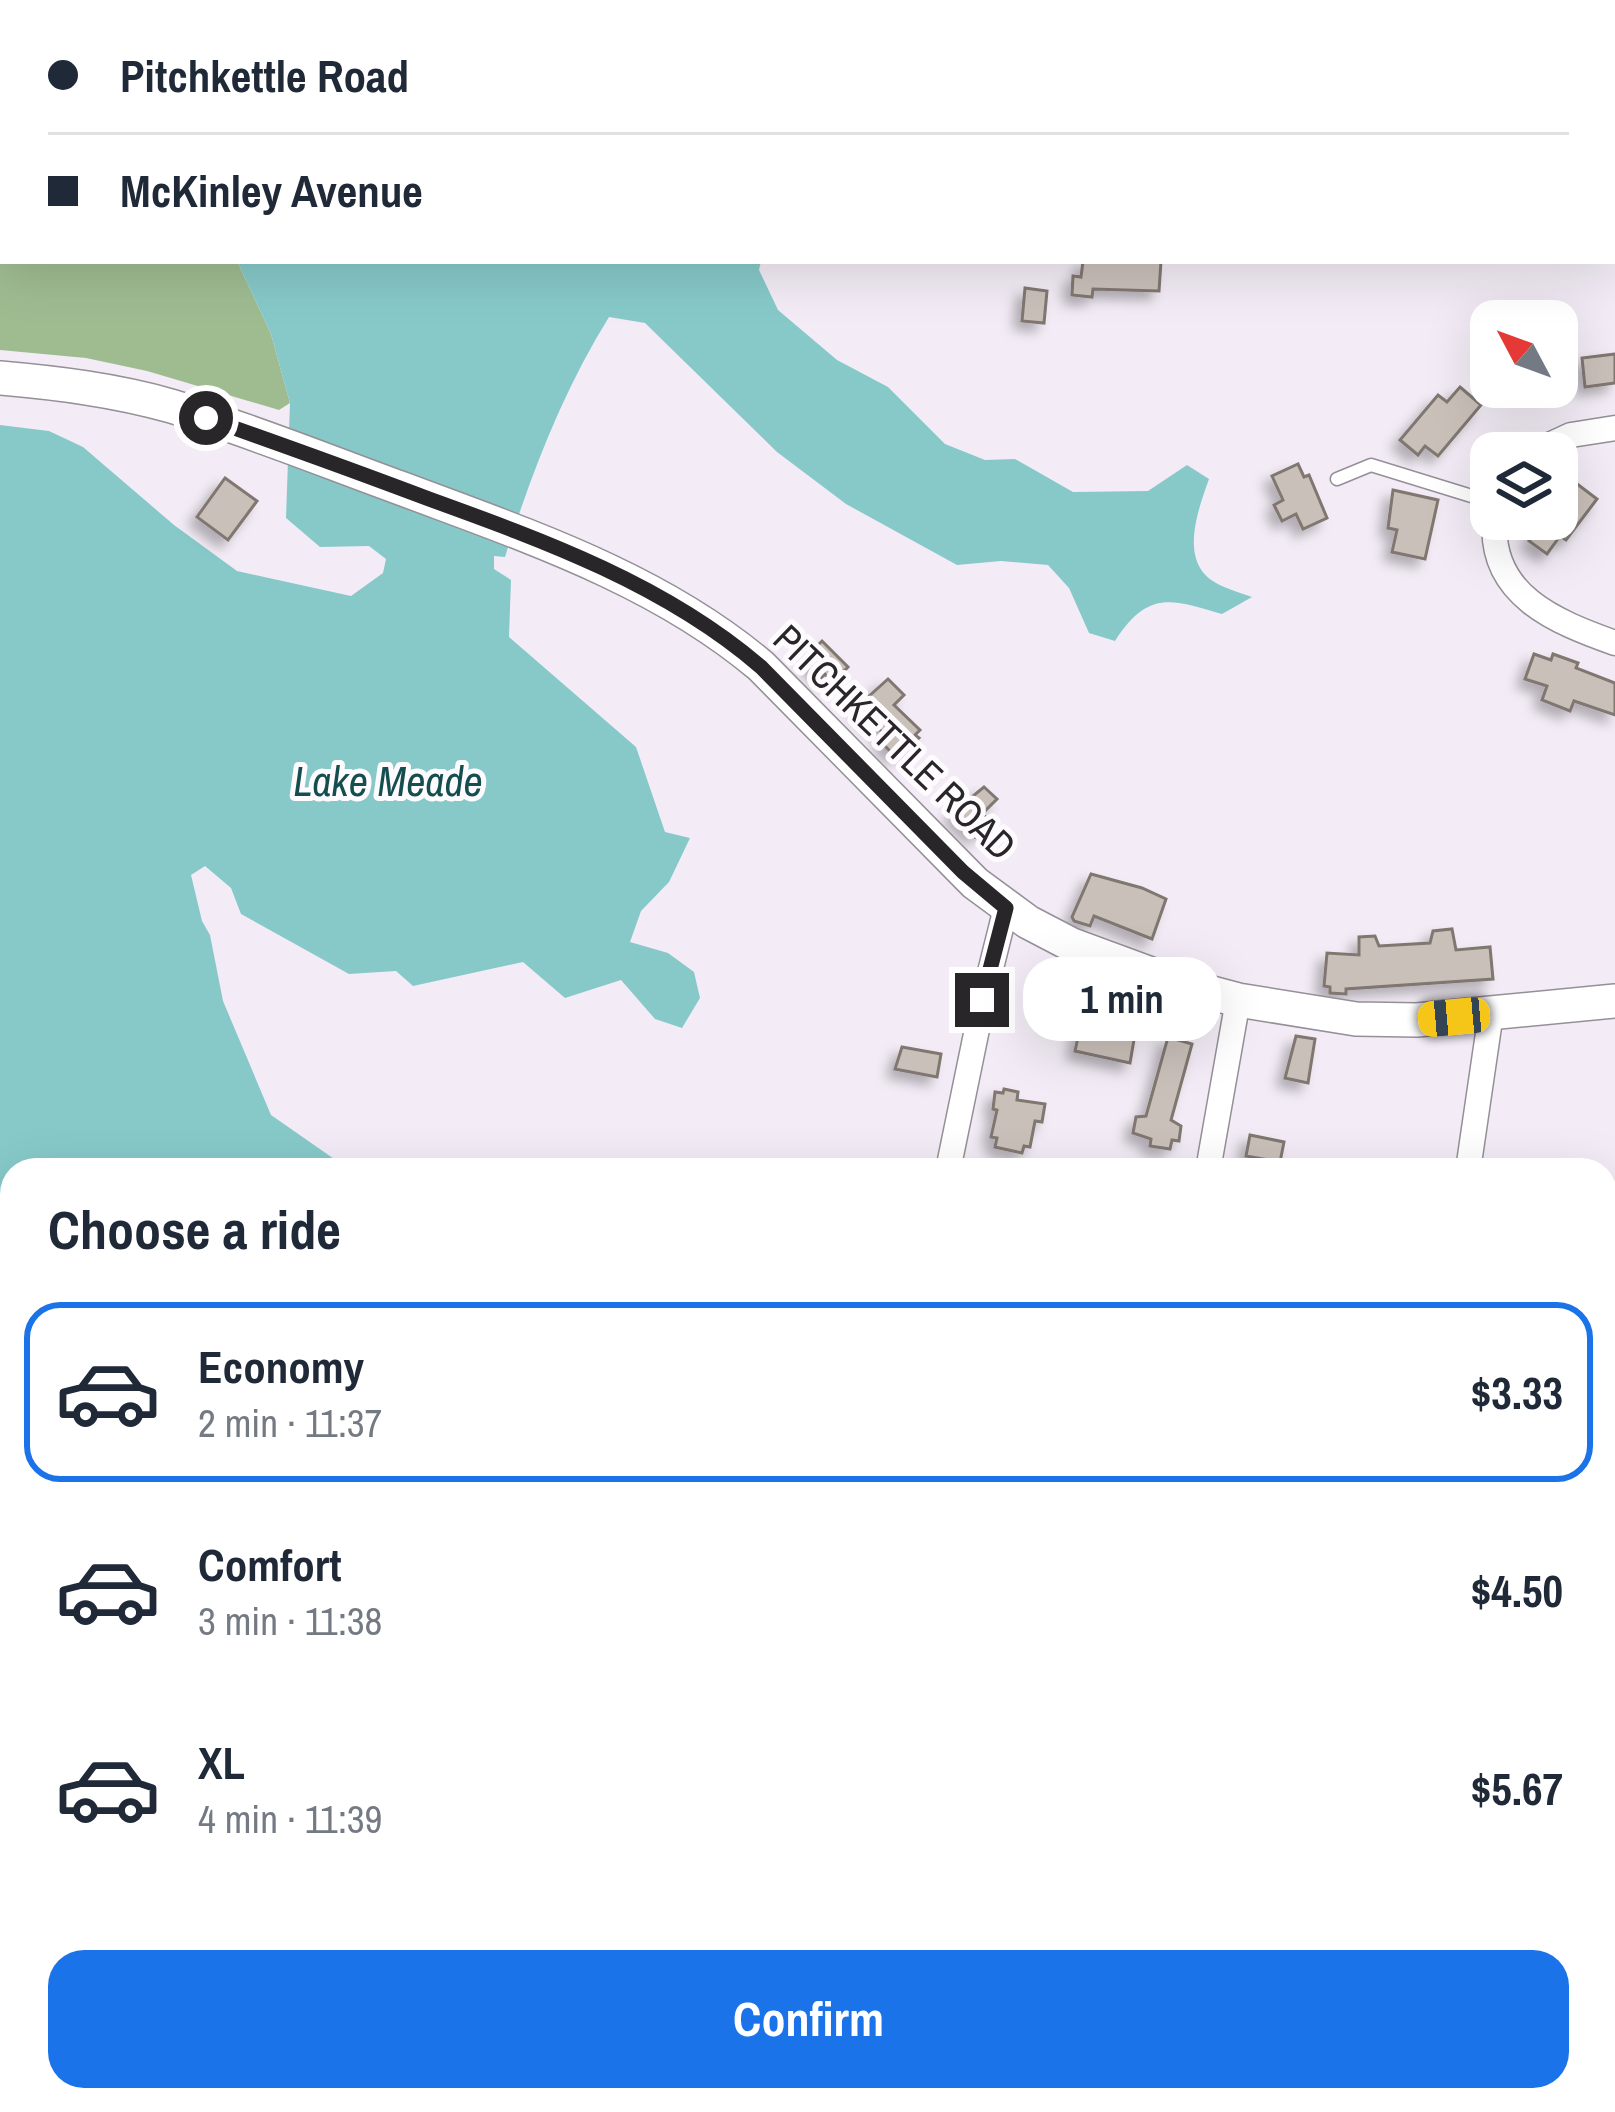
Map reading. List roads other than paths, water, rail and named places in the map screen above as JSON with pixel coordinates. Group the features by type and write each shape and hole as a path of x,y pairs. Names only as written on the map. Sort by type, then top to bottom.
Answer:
{"main road":[{"name":"PITCHKETTLE ROAD","path":"0,378 107,392 169,406 524,534 654,594 728,638 761,667 963,872 1006,908 1072,945 1178,984 1238,1000 1357,1019 1417,1020 1615,1001"}],"street":[{"path":"1578,434 1615,428"},
{"path":"1496,540 1496,552 1521,594 1560,624 1615,643"},
{"path":"950,1158 1006,908"},
{"path":"1210,1158 1238,1000"},
{"path":"1470,1158 1491,1013"}],"lane":[{"path":"1337,479 1371,465 1470,496"}],"water":[{"name":"Lake Meade","path":"238,264 760,264 778,310 837,360 888,387 945,444 985,460 1015,459 1073,492 1148,491 1187,465 1209,479 1194,535 1197,562 1216,583 1252,597 1222,614 1188,604 1161,603 1138,613 1115,641 1089,633 1069,588 1048,565 1001,561 957,565 846,504 777,452 645,323 609,317 563,404 505,557 494,556 494,569 511,580 509,637 636,747 665,832 690,838 669,882 641,911 630,942 668,953 694,972 700,998 682,1028 655,1019 621,980 565,998 523,962 413,986 396,971 349,974 241,914 231,888 205,866 191,875 210,935 223,1001 271,1115 333,1158 0,1158 0,425 49,431 83,447 174,525 237,571 351,596 383,573 386,559 369,546 320,547 286,518 290,403 271,334"}]}
